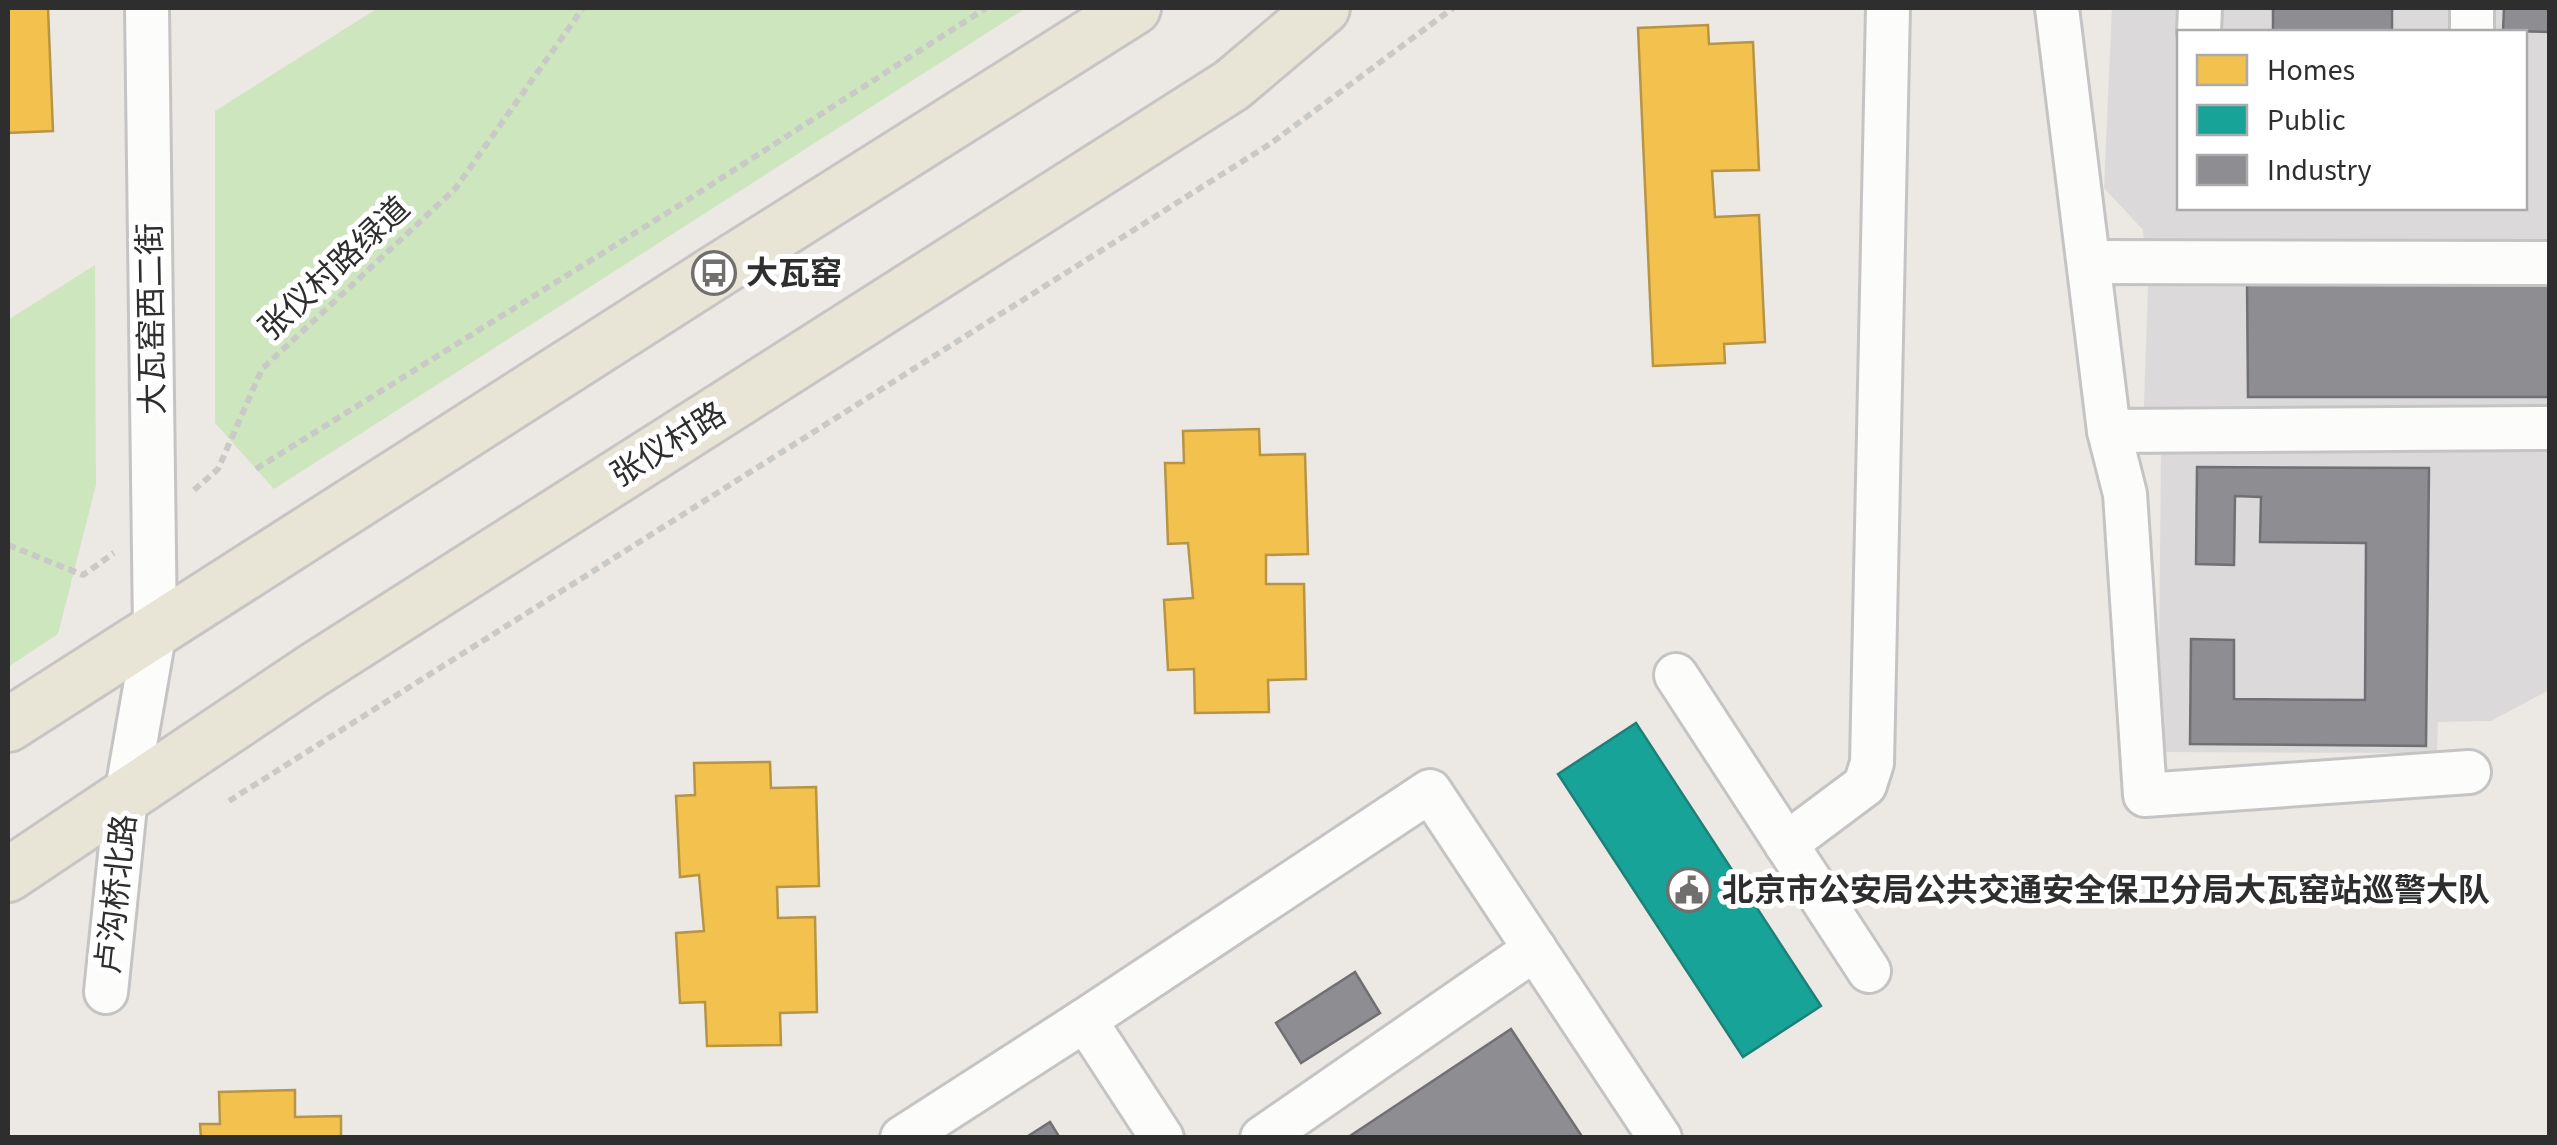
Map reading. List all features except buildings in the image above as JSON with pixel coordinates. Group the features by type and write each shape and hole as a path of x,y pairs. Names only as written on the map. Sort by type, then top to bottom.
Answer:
{"main road":[{"path":"8,725 1134,8"},
{"name":"张仪村路","path":"8,876 312,672 1232,85 1323,8"}],"street":[{"name":"大瓦窑西二街","path":"147,8 154,630"},
{"path":"1786,844 1865,784 1872,763 1888,8"},
{"path":"2057,8 2109,431 2125,494 2145,795 2469,772"},
{"path":"2090,262 2550,263"},
{"path":"2109,431 2550,428"},
{"name":"卢沟桥北路","path":"106,992 126,796 154,630"},
{"path":"1676,675 1869,971"},
{"path":"902,1138 1430,791 1660,1138"},
{"path":"1262,1138 1535,949"},
{"path":"1085,1020 1162,1138"}],"path":[{"name":"张仪村路绿道","path":"8,546 83,575 154,526 218,469 262,369 456,189 584,8"},
{"path":"256,469 675,208 986,8"},
{"path":"229,802 1270,144 1452,8"}],"shaded area":[{"path":"2112,8 2549,8 2549,690 2491,721 2438,722 2437,753 2158,752 2161,455 2140,454 2148,289 2143,230 2104,188"}],"green space":[{"path":"378,8 1026,8 274,489 215,423 215,111"},
{"path":"95,265 96,485 58,634 8,667 8,320"}],"place":[{"name":"大瓦窑","path":"714,273"},
{"name":"北京市公安局公共交通安全保卫分局大瓦窑站巡警大队","path":"1689,890"}]}
